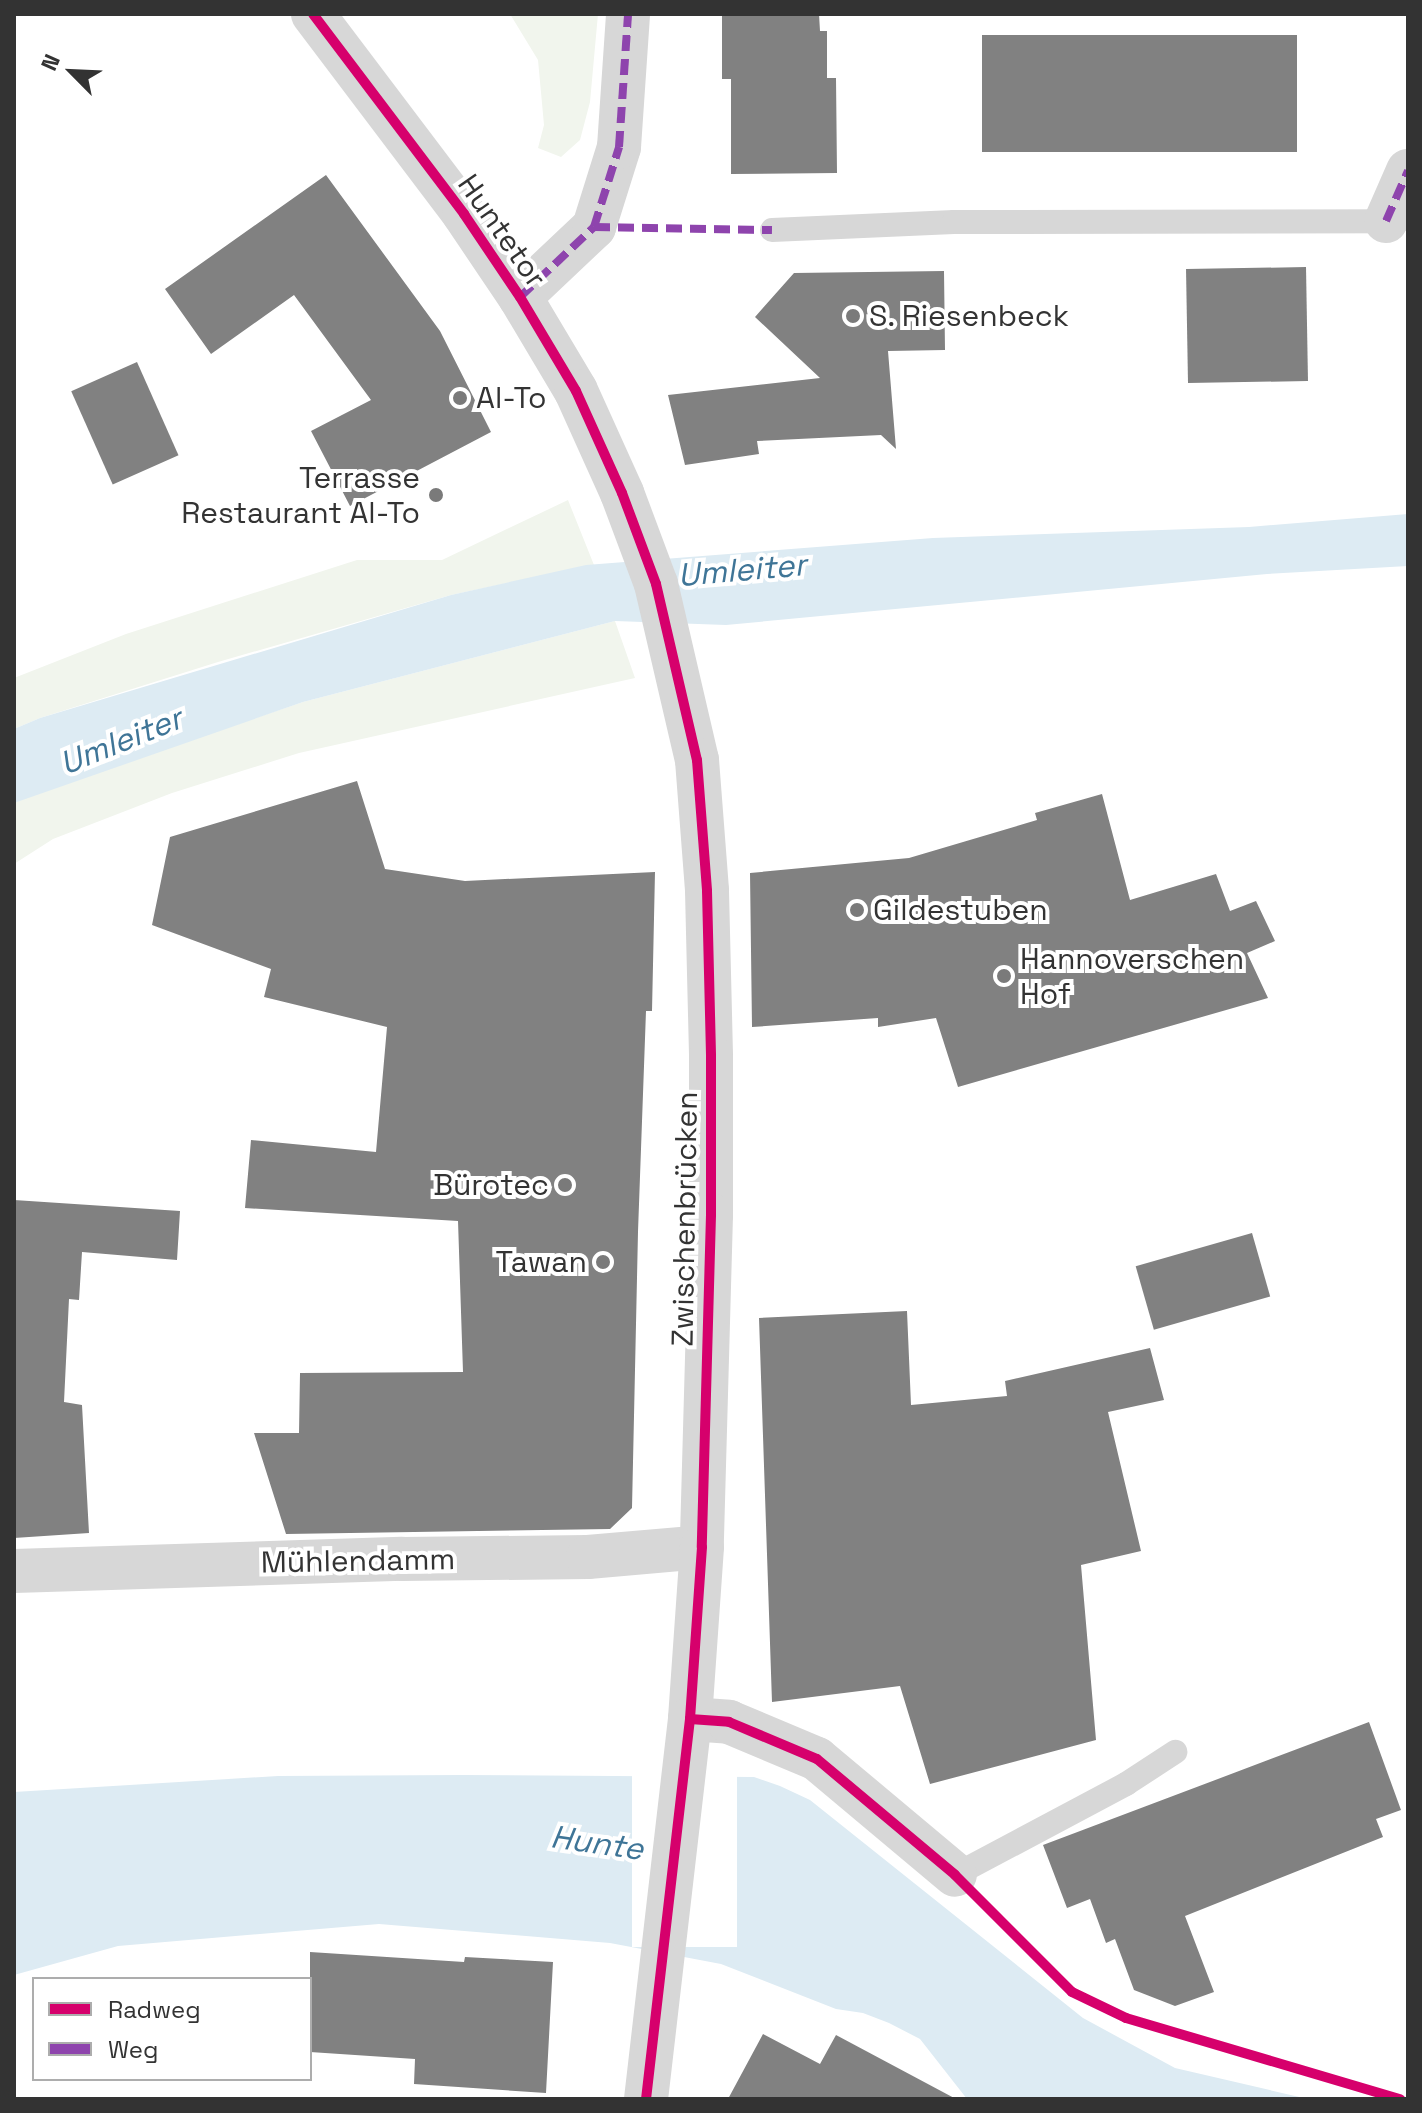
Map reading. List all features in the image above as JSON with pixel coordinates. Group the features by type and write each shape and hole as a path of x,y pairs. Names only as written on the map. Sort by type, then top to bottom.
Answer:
{"street":[{"name":"Huntetor","path":"313,14 464,214 520,297 576,391 622,493"},
{"path":"520,297 594,227 619,147 628,14"},
{"path":"1397,221 1408,171"},
{"name":"Zwischenbrücken","path":"622,493 656,584 680,678 697,760 708,906 711,1215 702,1547 690,1719 646,2099"},
{"name":"Mühlendamm","path":"14,1571 402,1559 588,1557 702,1547"},
{"path":"690,1719 729,1722 817,1759 955,1875"}],"lane":[{"path":"772,230 954,222 1397,221"},
{"path":"955,1875 1126,1784 1175,1752"}],"shaded area":[{"path":"510,14 598,14 590,102 580,140 561,157 538,148 544,125 538,60"},
{"path":"568,500 594,565 451,595 218,662 14,729 14,678 126,634 357,560 442,560"},
{"path":"615,621 635,678 299,753 172,793 53,839 14,864 14,803 46,789 303,702"}],"water":[{"name":"Umleiter","path":"1408,514 1408,566 1267,574 726,625 615,621 303,702 14,803 14,729 40,718 451,595 586,565 933,538 1249,527"},
{"name":"Hunte","path":"278,1776 754,1777 780,1786 810,1800 1083,2018 1175,2068 1308,2099 967,2099 920,2039 889,2023 863,2013 836,2009 721,1964 610,1943 379,1924 118,1946 14,1975 14,1792"}],"pier":[{"path":"632,1775 737,1775 737,1947 632,1947"}],"building":[{"path":"722,14 819,14 820,31 827,31 827,78 836,78 837,173 731,174 731,79 722,79"},
{"path":"982,35 1297,35 1297,152 982,152"},
{"path":"326,175 440,331 491,432 350,506 311,431 371,400 294,295 211,354 165,289"},
{"path":"1306,267 1308,381 1188,383 1186,269"},
{"path":"944,271 945,350 888,351 896,449 881,435 757,441 759,454 685,465 668,395 820,378 755,317 794,273"},
{"path":"137,362 178,455 113,484 71,391"},
{"path":"357,781 385,869 465,881 655,872 652,1011 646,1011 638,1232 632,1508 610,1529 286,1534 254,1433 299,1433 300,1373 463,1372 458,1221 245,1208 251,1140 376,1152 387,1027 264,997 271,969 152,925 170,837"},
{"name":"Hannoverschen Hof","path":"1102,794 1130,900 1216,874 1230,911 1256,901 1275,941 1247,953 1268,998 958,1087 936,1018 878,1027 878,1018 752,1027 750,873 909,858 1037,820 1035,813"},
{"path":"14,1200 180,1211 177,1260 82,1252 79,1300 69,1299 64,1402 82,1405 89,1533 14,1538"},
{"path":"1252,1233 1270,1296 1154,1330 1136,1266"},
{"path":"907,1311 911,1405 1007,1396 1005,1381 1150,1348 1164,1400 1108,1412 1141,1551 1081,1565 1096,1740 930,1784 900,1686 772,1702 759,1318"},
{"path":"1369,1722 1401,1810 1376,1819 1383,1837 1185,1916 1214,1992 1175,2006 1134,1990 1115,1939 1106,1943 1090,1899 1067,1908 1043,1845"},
{"path":"310,1952 464,1962 465,1957 553,1962 546,2093 414,2084 415,2059 312,2052"},
{"path":"763,2034 820,2064 836,2035 956,2099 728,2099"}],"marked path":[{"path":"520,297 594,227 619,147 628,14"},
{"path":"1386,221 1408,171"},
{"path":"594,227 772,230"}],"cycle path":[{"path":"313,14 464,214 520,297 576,391 622,493 656,584 697,760 707,891 711,1056 711,1215 702,1547 690,1719 646,2099"},
{"path":"690,1719 729,1722 817,1759 955,1875 1072,1992 1126,2018 1400,2099"}],"place":[{"name":"S. Riesenbeck","path":"853,316"},
{"name":"Al-To","path":"460,398"},
{"name":"Terrasse Restaurant Al-To","path":"436,495"},
{"name":"Gildestuben","path":"857,910"},
{"name":"Hannoverschen Hof","path":"1004,976"},
{"name":"Bürotec","path":"565,1185"},
{"name":"Tawan","path":"603,1262"}]}
